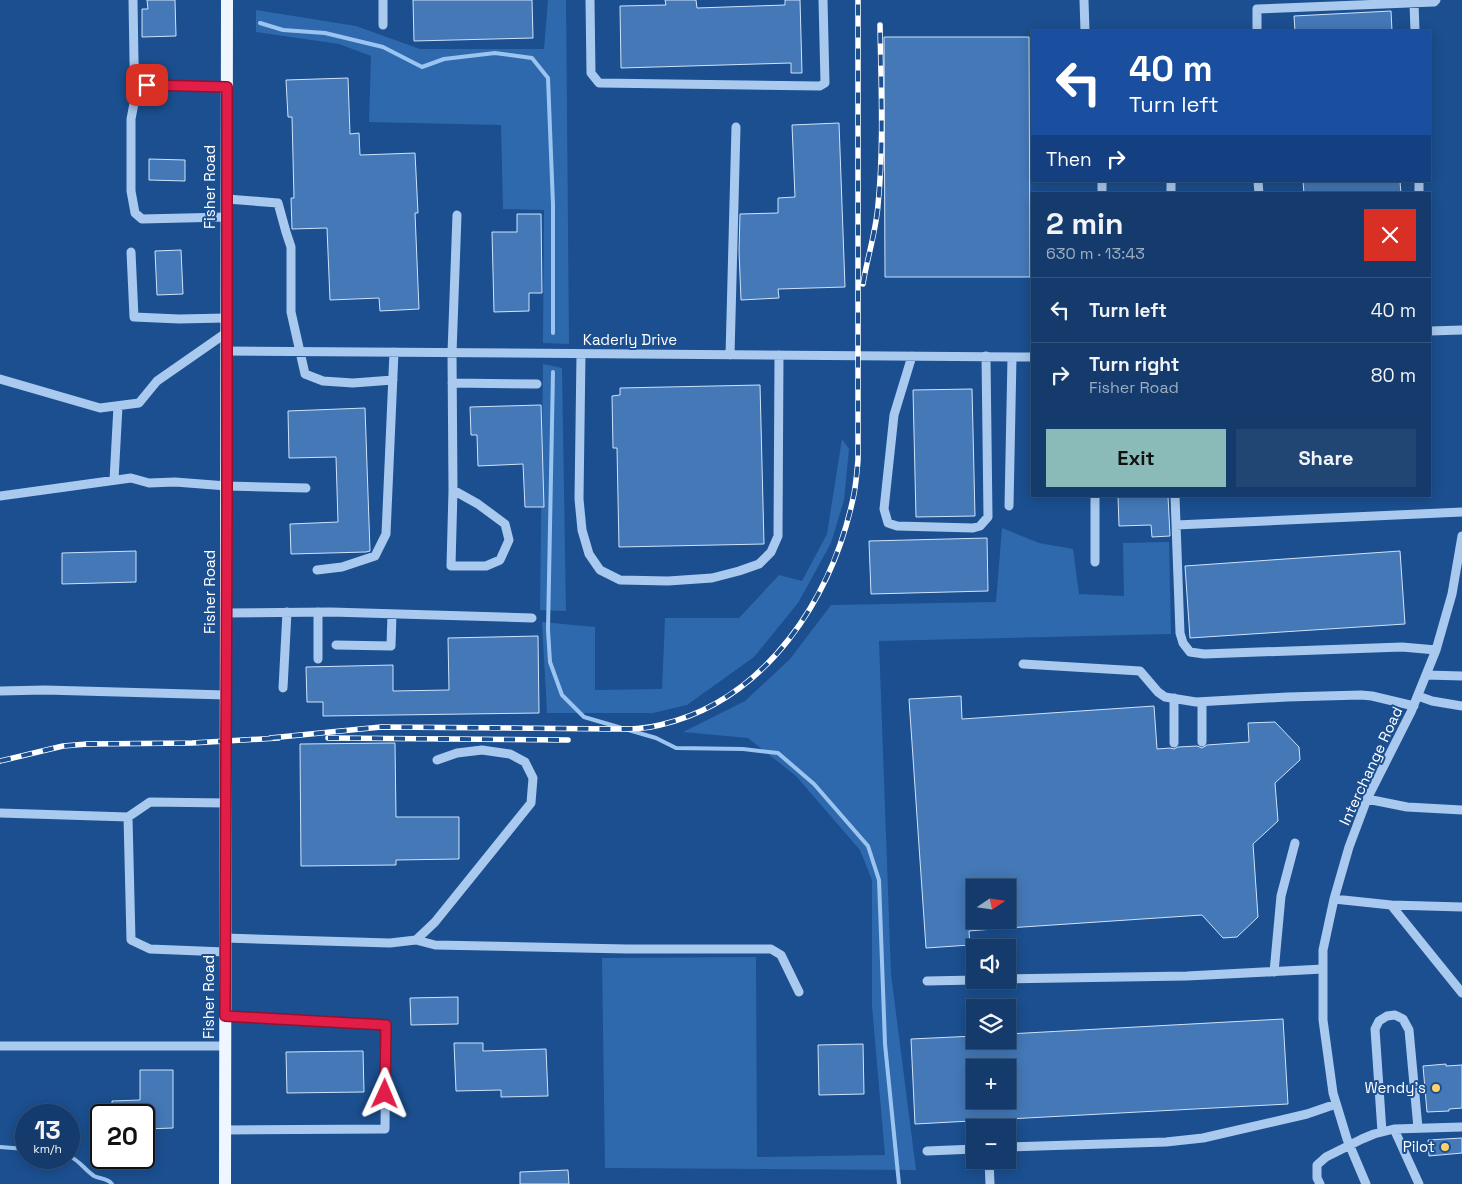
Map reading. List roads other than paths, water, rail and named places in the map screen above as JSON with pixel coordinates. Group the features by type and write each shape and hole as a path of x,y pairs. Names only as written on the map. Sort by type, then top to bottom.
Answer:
{"main road":[{"name":"Fisher Road","path":"225,1184 227,0"}],"street":[{"path":"133,0 136,93 131,119 132,191 135,213 142,219 227,217"},
{"path":"383,0 383,25"},
{"path":"590,0 591,74 599,83 820,86 825,83 823,0"},
{"path":"1084,0 1085,30"},
{"path":"1257,30 1257,9 1434,2 1436,0"},
{"path":"1414,3 1415,30"},
{"path":"136,93 147,85 227,87"},
{"path":"730,354 736,127"},
{"path":"227,199 278,203 291,247 291,312 305,374 324,381 353,383 393,380"},
{"path":"453,490 478,504 505,524 509,540 500,560 486,566 450,566 453,490 452,353 457,215"},
{"path":"131,252 134,317 179,319 226,318"},
{"path":"1431,332 1462,330"},
{"path":"0,379 100,408 139,403 156,381 226,333"},
{"name":"Kaderly Drive","path":"226,351 1031,357"},
{"path":"316,570 342,567 375,556 386,534 394,352"},
{"path":"581,354 579,499 582,530 589,554 600,570 620,580 668,581 712,578 740,571 759,564 772,552 778,536 779,355"},
{"path":"912,356 894,416 884,509 888,523 897,526 973,528 980,526 988,518 986,356"},
{"path":"1009,506 1012,357"},
{"path":"452,383 537,384"},
{"path":"114,480 118,406"},
{"path":"0,496 131,478 149,482 306,488"},
{"path":"1095,497 1095,562"},
{"path":"1175,497 1180,633 1183,643 1190,652 1204,654 1402,646 1436,650"},
{"path":"1176,525 1462,512"},
{"name":"Interchange Road","path":"1366,1184 1349,1145 1333,1093 1323,1020 1324,950 1334,899 1349,846 1368,800 1414,706 1436,650 1452,590 1462,536"},
{"path":"1452,590 1462,594"},
{"path":"226,612 318,612 532,618"},
{"path":"283,688 287,612"},
{"path":"318,612 318,659"},
{"path":"336,645 391,646 392,614"},
{"path":"1023,664 1140,671 1158,692 1165,697 1196,702 1361,695 1414,706"},
{"path":"1426,675 1462,676"},
{"path":"0,691 44,690 226,696"},
{"path":"1418,696 1432,701 1462,706"},
{"path":"1174,698 1174,743"},
{"path":"1202,702 1202,742"},
{"path":"416,940 435,922 531,803 533,778 525,762 510,754 482,750 457,752 437,760"},
{"path":"1368,800 1407,806 1462,810"},
{"path":"0,813 128,817 150,802 226,803"},
{"path":"128,817 131,940 150,949 225,952"},
{"path":"1274,972 1281,896 1295,843"},
{"path":"1334,899 1391,905 1462,906"},
{"path":"1391,905 1462,992"},
{"path":"225,938 390,943 416,940 435,945 627,949 771,949 782,954 799,992"},
{"path":"1016,979 1187,976 1323,969"},
{"path":"927,981 966,980"},
{"path":"1382,1132 1375,1029 1378,1021 1386,1016 1395,1015 1403,1019 1409,1030 1418,1128"},
{"path":"225,1016 386,1025 385,1129 225,1130"},
{"path":"0,1046 225,1046"},
{"path":"1016,1147 1166,1142 1203,1138 1299,1116 1336,1104"},
{"path":"1320,1184 1317,1178 1317,1165 1326,1157 1374,1134 1394,1128 1462,1127"},
{"path":"1394,1128 1419,1184"},
{"path":"927,1151 966,1149"},
{"path":"989,1169 990,1184"}],"waterway":[{"path":"260,23 283,30 325,33 383,47 422,67 444,59 495,53 532,58 548,78 553,205 553,333"},
{"path":"553,372 548,630 550,662 562,695 584,717 656,738 676,748 743,749 778,753 814,784 868,846 879,880 885,1044 899,1184"},
{"path":"0,1147 15,1148"},
{"path":"80,1164 94,1176 112,1184"}],"railway":[{"path":"270,738 381,727 637,729 660,725 698,712 732,693 763,668 789,639 812,606 830,570 844,532 854,494 858,460 858,0"},
{"path":"863,284 877,215 880,182 882,115 880,25"},
{"path":"0,761 63,746 87,744 192,743 278,738"},
{"path":"328,738 568,740"}],"place":[{"name":"Wendy's","path":"1436,1088"},
{"name":"Pilot","path":"1445,1147"}]}
